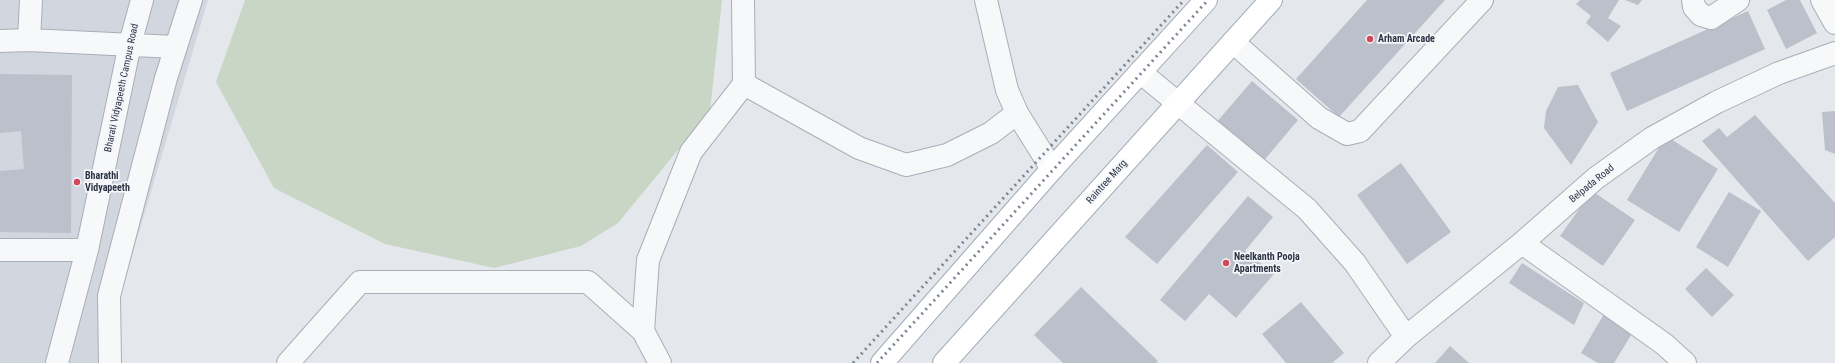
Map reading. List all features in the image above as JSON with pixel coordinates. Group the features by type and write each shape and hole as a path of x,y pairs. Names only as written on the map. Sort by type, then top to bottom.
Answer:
{"main road":[{"path":"882,363 1052,168 1206,0"},
{"name":"Raintree Marg","path":"944,363 1271,0"}],"street":[{"path":"29,40 31,0"},
{"name":"Bharati Vidyapeeth Campus Road","path":"57,363 87,250 130,44 142,0"},
{"path":"110,363 109,296 175,47 191,0"},
{"path":"643,331 648,260 690,152 744,84 743,0"},
{"path":"986,0 1007,90 1017,113 1052,168"},
{"path":"1233,42 1319,118 1347,134 1360,131 1482,0"},
{"path":"1693,0 1694,7 1701,15 1711,18 1738,0"},
{"path":"1822,0 1835,23"},
{"path":"0,41 29,40 175,47"},
{"name":"Belpada Road","path":"1379,363 1406,338 1522,243 1596,178 1652,138 1717,102 1779,73 1835,54"},
{"path":"1140,72 1177,104 1307,208 1355,263 1406,338"},
{"path":"744,84 859,148 906,165 948,155 991,133 1017,113"},
{"path":"1522,243 1664,344 1685,363"},
{"path":"0,250 87,250"},
{"path":"288,363 360,282 588,282 643,331 660,363"}],"shaded area":[{"name":"Bharathi Vidyapeeth","path":"0,0 208,0 100,363 0,363"}],"green space":[{"path":"245,0 722,0 710,111 618,223 581,246 494,268 385,244 274,188 216,82"}],"building":[{"name":"Arham Arcade","path":"1367,0 1445,0 1339,117 1296,79"},
{"path":"1580,0 1619,0 1608,18 1621,26 1608,42 1586,23 1591,16 1576,4"},
{"path":"1625,0 1642,0 1638,5"},
{"path":"1786,0 1800,0 1817,33 1786,49 1767,10"},
{"path":"1748,11 1765,49 1627,111 1610,73"},
{"path":"0,74 72,75 71,233 0,232 0,171 24,169 21,131 0,133"},
{"path":"1252,81 1298,120 1261,164 1215,124"},
{"path":"1578,85 1598,122 1571,165 1544,128 1546,111 1558,87"},
{"path":"1835,111 1835,154 1825,150 1822,112"},
{"path":"1755,115 1835,203 1835,237 1808,261 1702,141 1719,128 1727,137"},
{"path":"1666,136 1718,169 1679,232 1627,200"},
{"path":"1207,145 1238,172 1157,264 1125,237"},
{"path":"1401,163 1451,232 1407,264 1357,195"},
{"path":"1592,191 1635,220 1603,266 1560,236"},
{"path":"1729,192 1761,211 1728,267 1696,247"},
{"name":"Neelkanth Pooja Apartments","path":"1248,196 1273,217 1245,251 1274,274 1236,318 1209,294 1185,321 1160,300"},
{"path":"1522,263 1584,303 1574,325 1509,283"},
{"path":"1706,268 1734,295 1712,317 1685,289"},
{"path":"1081,287 1158,361 1156,363 1063,363 1034,335"},
{"path":"1301,302 1344,353 1332,363 1286,363 1262,334"},
{"path":"1604,314 1633,332 1614,363 1598,363 1581,353"},
{"path":"1450,346 1469,363 1435,363"}],"railway":[{"path":"853,363 1184,0"},
{"path":"877,363 1208,0"}],"place":[{"name":"Arham Arcade","path":"1370,39"},
{"name":"Bharathi Vidyapeeth","path":"77,182"},
{"name":"Neelkanth Pooja Apartments","path":"1226,263"}]}
